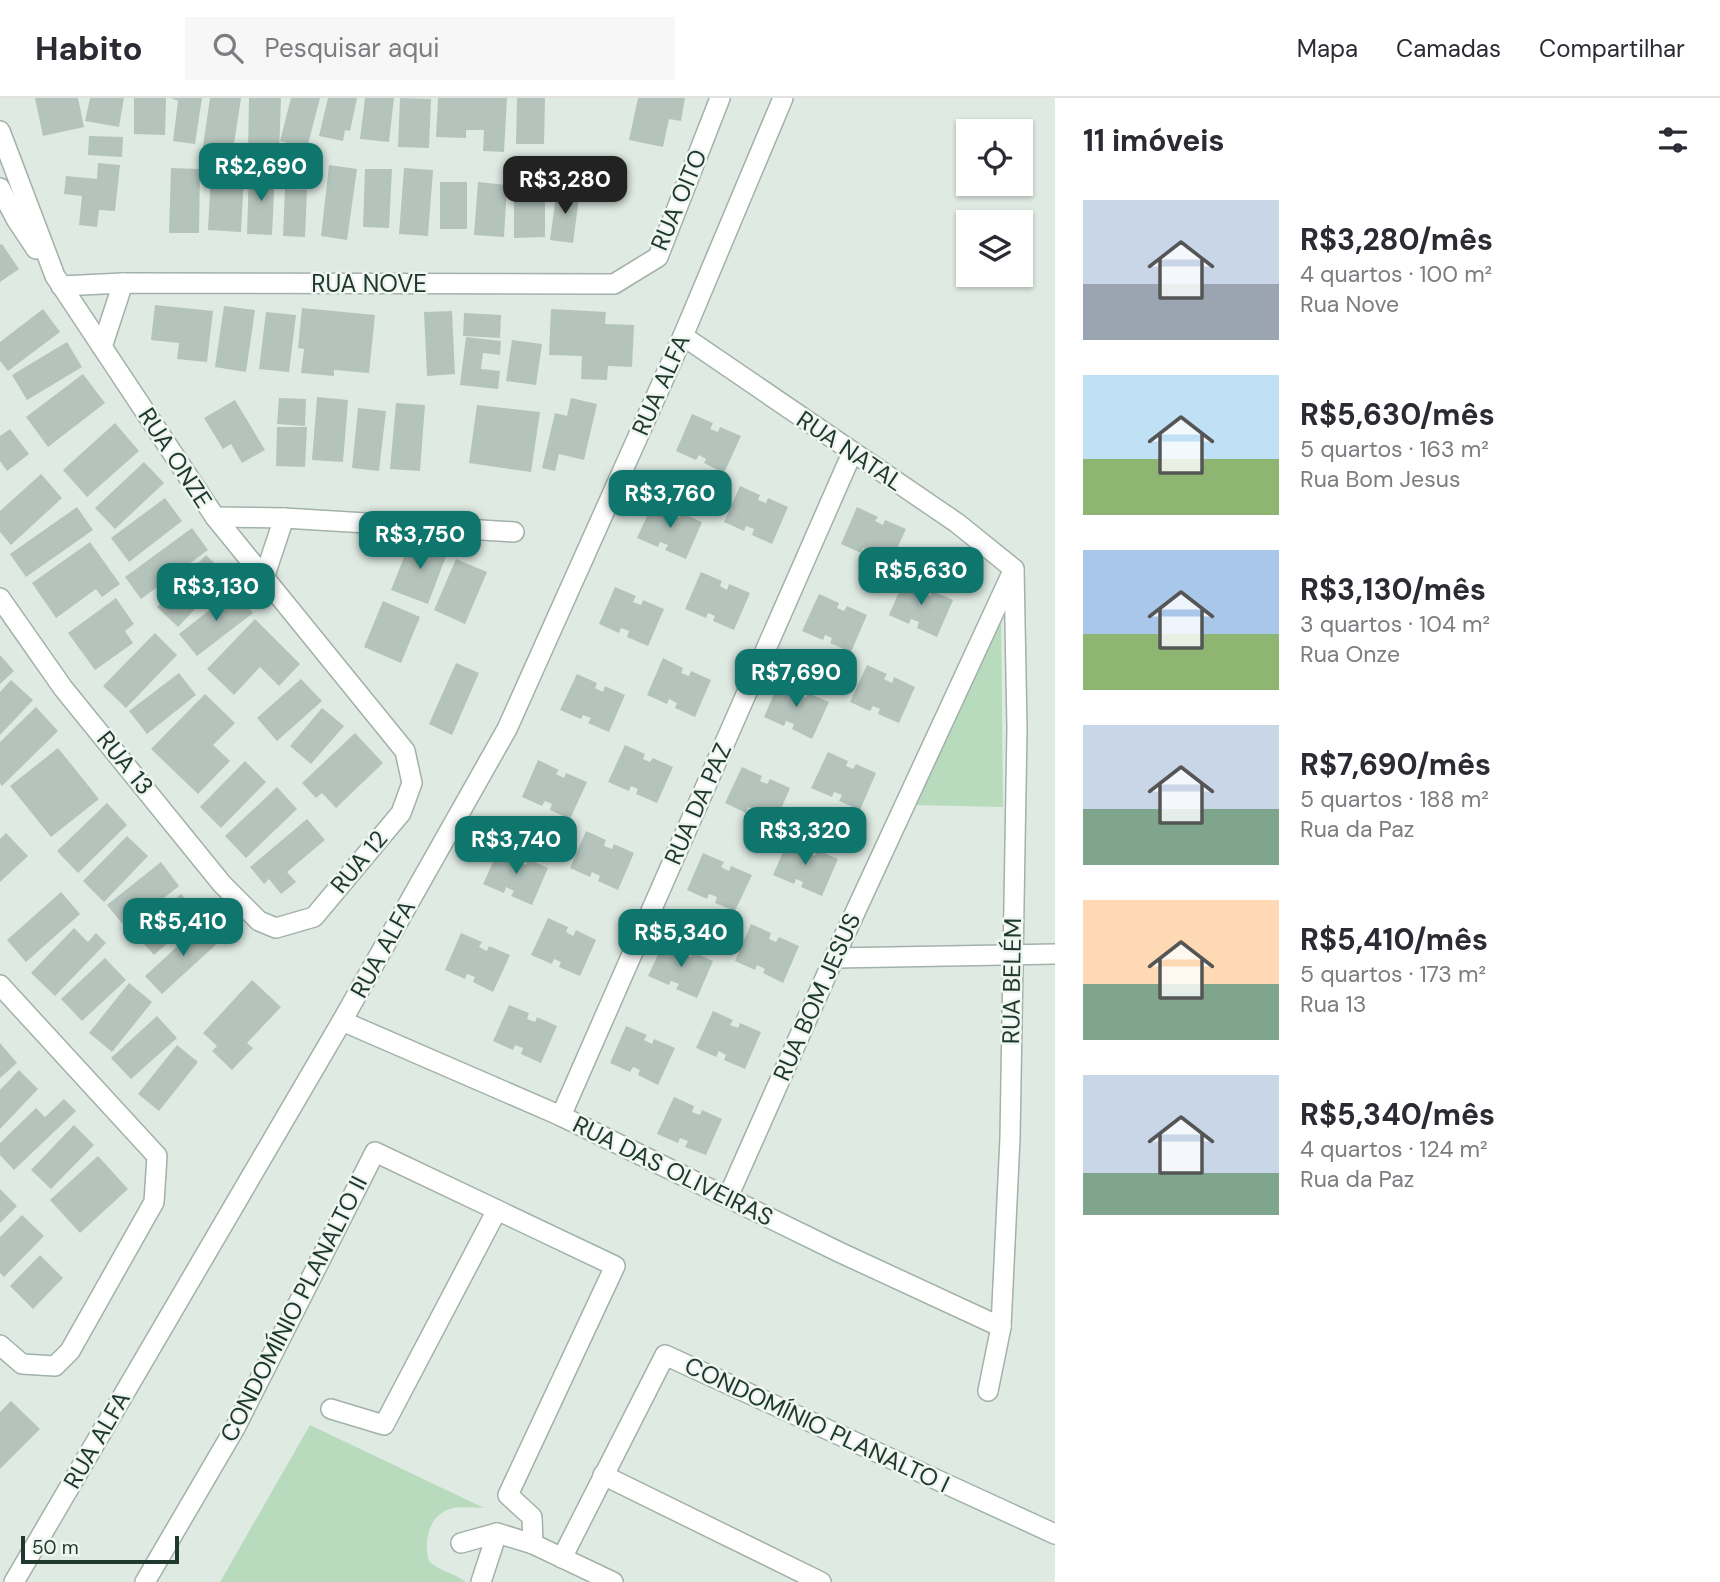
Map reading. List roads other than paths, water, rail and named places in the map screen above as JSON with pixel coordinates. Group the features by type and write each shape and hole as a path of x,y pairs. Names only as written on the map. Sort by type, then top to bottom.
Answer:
{"street":[{"name":"RUA OITO","path":"614,284 658,257 720,98"},
{"name":"RUA ALFA","path":"14,1582 342,1021 507,730 683,337 783,98"},
{"name":"RUA ONZE","path":"0,131 58,281 215,517 405,751"},
{"path":"0,188 16,219 58,281"},
{"name":"RUA NOVE","path":"58,281 123,284 614,284"},
{"path":"102,347 123,284"},
{"name":"RUA NATAL","path":"683,337 957,523 1014,569"},
{"name":"RUA DA PAZ","path":"561,1116 852,453"},
{"path":"215,517 284,518 514,532"},
{"path":"264,578 284,518"},
{"name":"RUA BELÉM","path":"988,1391 1002,1326 1010,1138 1017,728 1014,569"},
{"name":"RUA BOM JESUS","path":"728,1197 834,958 1014,569"},
{"name":"RUA 13","path":"0,598 63,688 222,884 259,921"},
{"name":"RUA 12","path":"259,921 276,928 314,917 401,813 412,783 405,751"},
{"path":"834,958 1055,954"},
{"path":"0,985 157,1156 154,1202 70,1351 55,1366 22,1364 0,1345"},
{"name":"RUA DAS OLIVEIRAS","path":"342,1021 561,1116 839,1252 1002,1326"},
{"name":"CONDOMÍNIO PLANALTO II","path":"145,1582 235,1428 374,1152 615,1266 508,1496 533,1517 533,1545"},
{"path":"331,1409 384,1425 497,1210"},
{"name":"CONDOMÍNIO PLANALTO I","path":"562,1559 665,1354 1055,1534"},
{"path":"603,1475 821,1582"},
{"path":"481,1582 497,1533"},
{"path":"461,1543 497,1533 533,1545 613,1582"}]}
